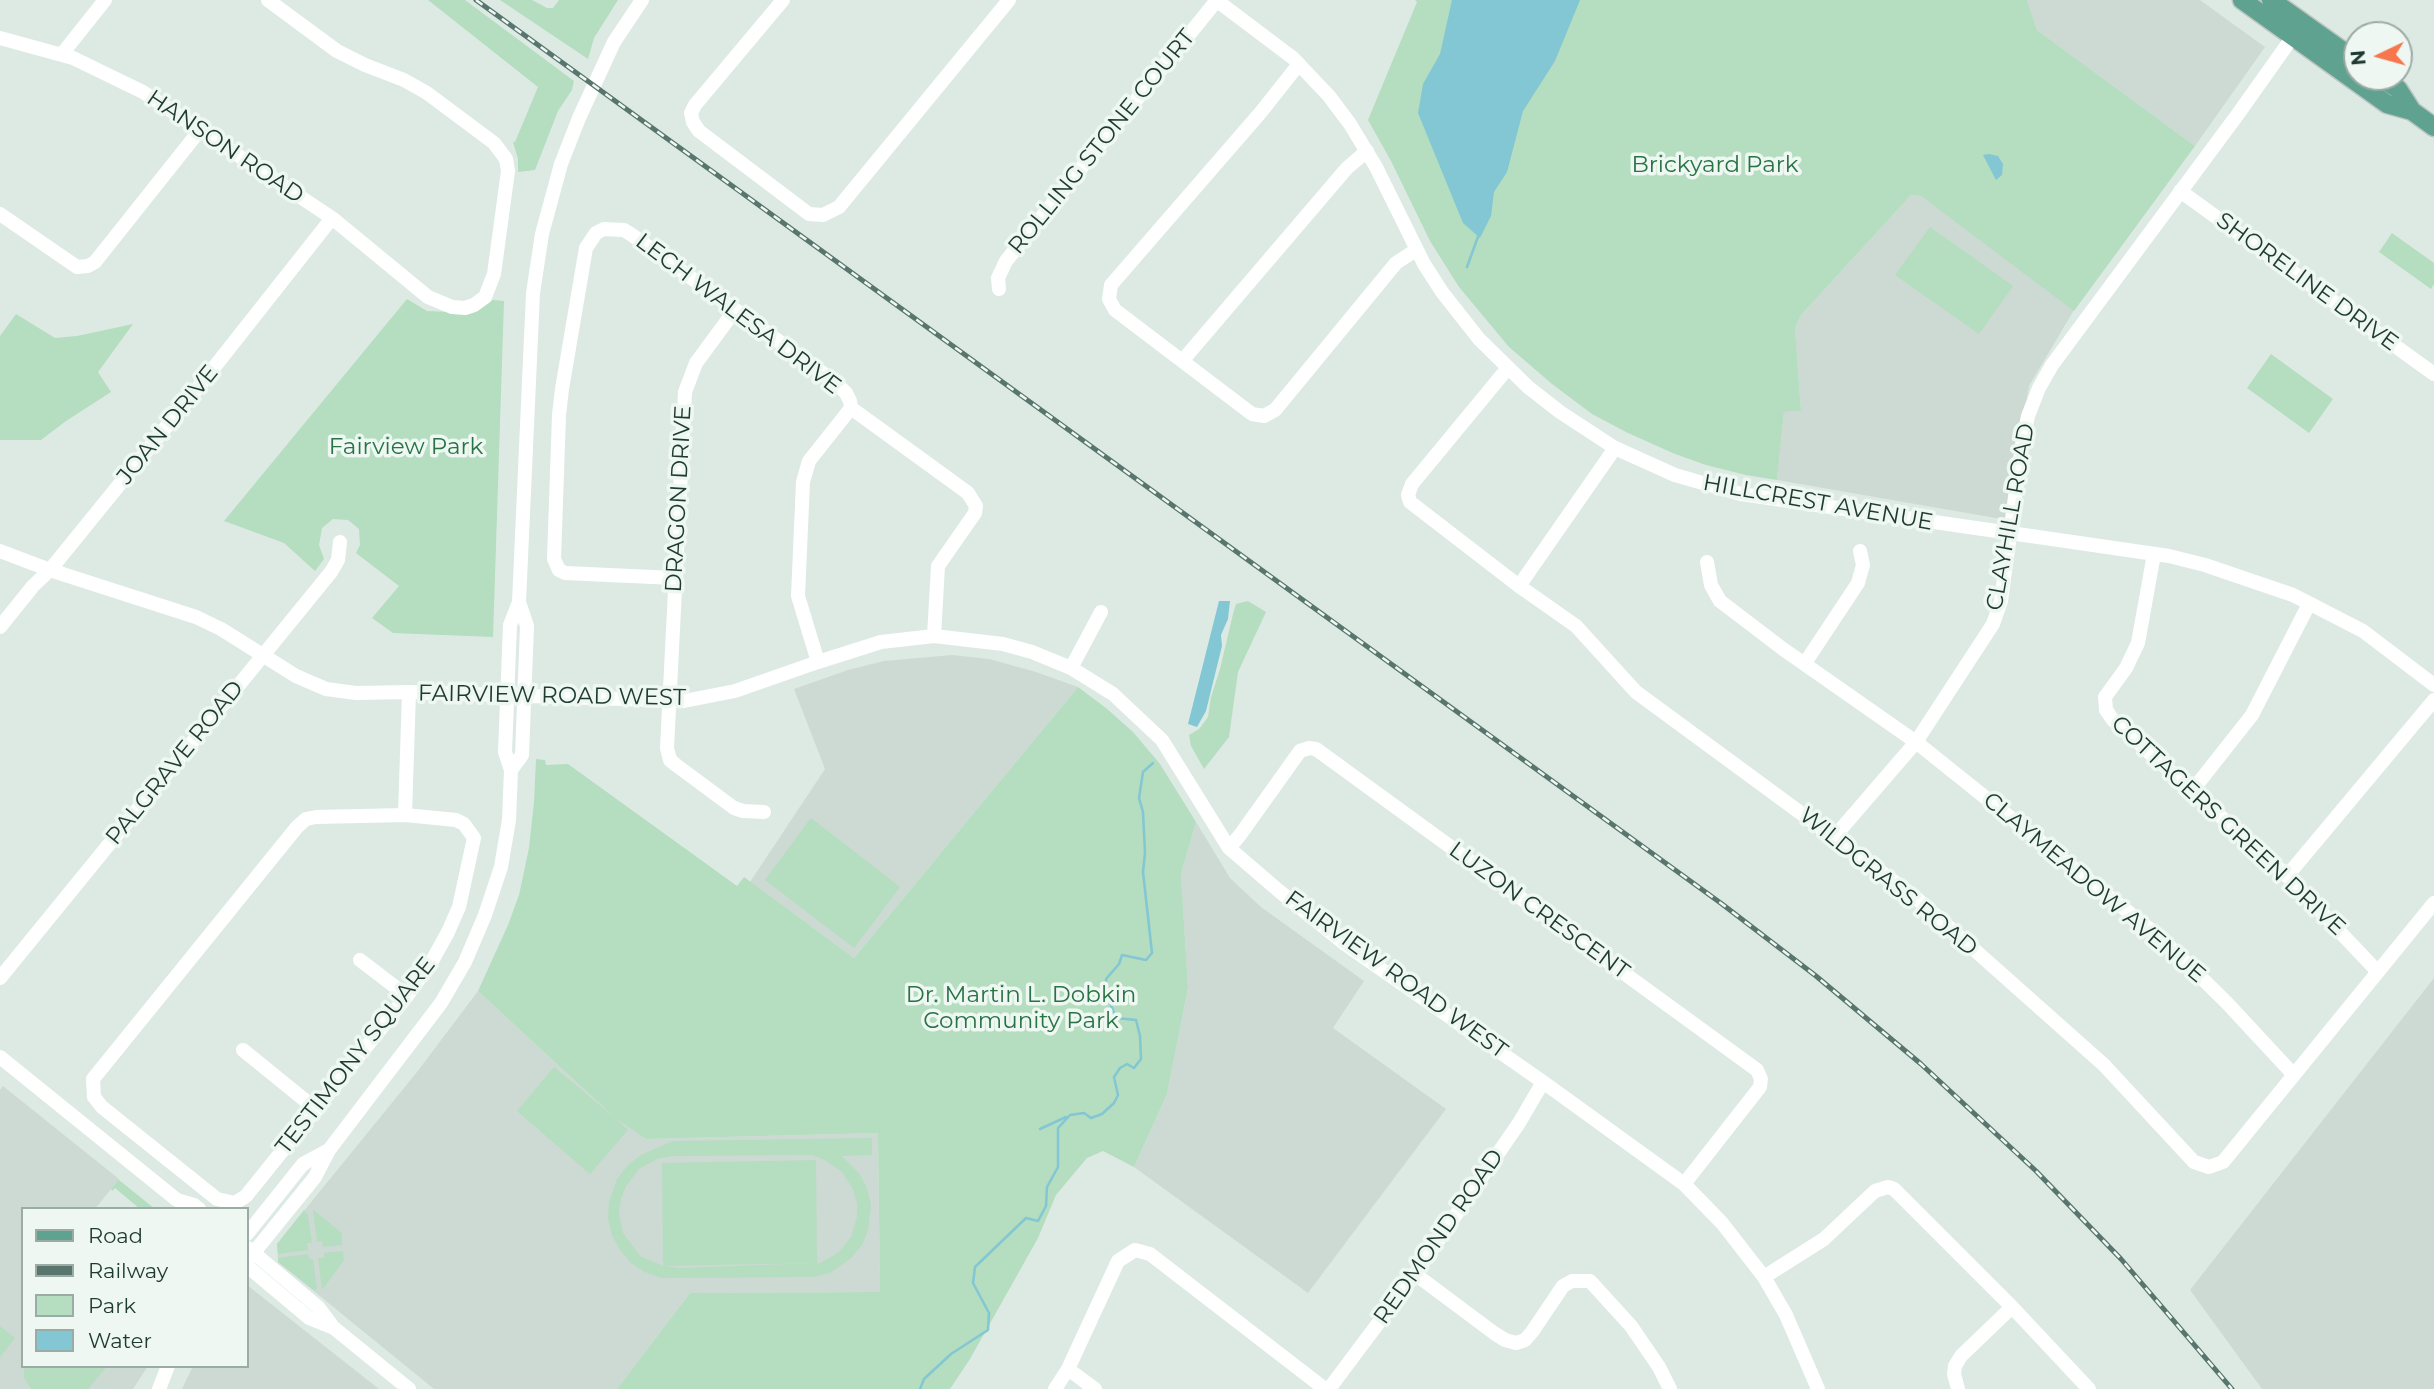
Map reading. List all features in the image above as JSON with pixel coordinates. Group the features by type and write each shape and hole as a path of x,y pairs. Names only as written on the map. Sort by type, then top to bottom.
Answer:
{"main road":[{"path":"2242,0 2343,54"},
{"path":"2271,0 2298,30 2387,104 2412,111 2434,127"},
{"path":"2399,91 2412,111"}],"street":[{"path":"62,54 105,0"},
{"name":"HANSON ROAD","path":"0,38 62,54 143,92 332,218 428,297 443,305 465,308 474,305 485,297 494,274 508,171 506,159 494,143 427,93 337,51 268,0"},
{"path":"409,1389 334,1328 318,1307 248,1257 315,1177 329,1150 442,1003 466,962 501,867 509,821 511,769 505,752 510,625 519,601 533,306 542,234 561,164 579,118 614,42 642,0"},
{"path":"783,0 691,113 699,131 809,214 823,215 839,207 1009,0"},
{"name":"HILLCREST AVENUE","path":"1216,0 1299,64 1340,110 1367,151 1416,250 1442,292 1507,369 1560,412 1615,448 1675,475 1741,494 2154,554 2205,565 2258,582 2363,631 2434,685"},
{"name":"ROLLING STONE COURT","path":"999,289 998,278 1006,261 1216,0"},
{"name":"CLAYHILL ROAD","path":"1835,836 1916,742 1993,624 2001,601 2022,445 2028,416 2039,388 2067,343 2298,30"},
{"path":"1299,64 1261,112 1111,285 1109,299 1118,314 1252,414 1260,416 1272,412 1391,268 1416,250"},
{"path":"0,214 77,267 88,266 95,262 200,130"},
{"path":"1183,360 1347,168 1367,151"},
{"name":"SHORELINE DRIVE","path":"2180,191 2434,374"},
{"name":"JOAN DRIVE","path":"0,627 33,586 50,570 201,384 332,218"},
{"name":"LECH WALESA DRIVE","path":"674,579 565,573 559,570 554,559 559,415 584,261 590,240 604,229 624,230 835,382 846,393 851,408 809,461 803,482 798,596 818,662"},
{"name":"DRAGON DRIVE","path":"735,310 696,363 685,392 667,748 670,760 734,808 764,812"},
{"name":"WILDGRASS ROAD","path":"1507,369 1412,484 1408,495 1414,507 1576,626 1636,692 1915,897 2104,1065 2199,1165 2213,1167 2223,1162 2434,903"},
{"path":"851,408 968,493 976,506 975,513 938,566 934,636"},
{"path":"1519,586 1615,448"},
{"name":"PALGRAVE ROAD","path":"0,978 331,572 338,560 340,542"},
{"name":"FAIRVIEW ROAD WEST","path":"0,551 196,617 221,629 296,676 326,689 355,693 409,692 684,701 735,691 881,642 934,636 1003,644 1032,652 1071,668 1113,694 1162,740 1229,848 1351,948 1684,1184 1721,1223 1764,1277 1786,1315 1818,1389"},
{"path":"1805,663 1858,583 1863,565 1860,551"},
{"name":"COTTAGERS GREEN DRIVE","path":"2154,554 2138,643 2126,668 2105,697 2106,710 2113,720 2287,876 2377,971"},
{"name":"CLAYMEADOW AVENUE","path":"1707,562 1711,585 1720,601 1916,742 2162,939 2293,1074"},
{"path":"511,769 522,755 527,626 519,601"},
{"path":"2192,791 2252,715 2309,604"},
{"path":"1071,668 1101,612"},
{"path":"405,815 409,692"},
{"path":"2287,876 2434,699"},
{"name":"LUZON CRESCENT","path":"1229,848 1300,751 1316,749 1757,1070 1761,1079 1760,1087 1684,1184"},
{"name":"TESTIMONY SQUARE","path":"405,815 456,820 464,824 474,838 459,907 448,932 432,961 407,996 240,1202 226,1203 217,1199 102,1107 94,1097 93,1080 306,819 405,815"},
{"path":"360,960 407,996"},
{"path":"243,1050 317,1110"},
{"path":"0,1057 180,1204"},
{"name":"REDMOND ROAD","path":"1327,1389 1415,1274 1519,1123 1543,1082"},
{"path":"248,1233 303,1164 329,1150"},
{"path":"1764,1277 1824,1239 1862,1205 1867,1196 1888,1187 1897,1191 2089,1389"},
{"path":"1055,1389 1068,1369 1118,1261 1135,1250 1150,1254 1327,1389"},
{"path":"1415,1274 1494,1334 1516,1343 1525,1340 1532,1332 1563,1286 1572,1281 1590,1281 1630,1326 1659,1367 1670,1389"},
{"path":"1958,1389 1954,1374 1961,1356 2012,1307"},
{"path":"159,1389 167,1368"},
{"path":"1068,1369 1094,1389"}],"shaded area":[{"path":"2027,0 2200,0 2265,47 2195,146 2037,30"},
{"path":"1911,195 1921,196 2077,305 2029,386 2007,520 1777,480 1784,412 1801,411 1795,328 1801,315"},
{"path":"952,655 989,659 1078,687 854,958 750,882 825,769 794,689 848,670 884,661"},
{"path":"1196,822 1230,878 1261,907 1364,981 1333,1028 1446,1109 1308,1293 1134,1167 1167,1094 1188,988 1181,874"},
{"path":"2434,978 2434,1389 2262,1389 2190,1290"},
{"path":"478,991 615,1118 646,1139 878,1133 880,1292 690,1293 617,1389 434,1389 278,1262 277,1244 417,1072"},
{"path":"3,1086 119,1179 97,1207 21,1207 21,1368 147,1368 133,1389 0,1389 0,1090"},
{"path":"248,1286 379,1389 182,1389 192,1368 248,1368"}],"green space":[{"path":"428,0 465,0 574,81 572,90 558,111 535,170 518,172 518,159 513,142 538,87"},
{"path":"500,0 532,0 547,8 553,8 559,0 618,0 594,38 588,59"},
{"name":"Brickyard Park","path":"1415,0 2027,0 2037,30 2195,146 2074,311 1921,196 1911,195 1801,315 1795,328 1801,411 1784,412 1777,480 1746,475 1675,454 1592,414 1509,347 1459,287 1430,241 1368,120 1417,2"},
{"path":"1930,227 2013,286 1979,334 1895,275"},
{"path":"2392,233 2434,263 2434,284 2431,289 2379,252"},
{"name":"Fairview Park","path":"407,299 427,311 473,313 493,300 504,301 493,637 393,633 372,618 399,586 356,553 360,545 359,529 348,520 333,519 322,528 319,545 324,559 315,571 284,543 224,521"},
{"path":"16,314 55,338 133,324 98,372 111,392 41,440 0,440 0,336"},
{"path":"2271,354 2333,399 2309,433 2247,388"},
{"path":"1248,601 1266,612 1238,672 1229,737 1204,769 1191,746 1189,735 1199,729 1208,717 1236,604"},
{"name":"Dr. Martin L. Dobkin Community Park","path":"1078,687 1133,732 1160,764 1196,822 1181,874 1188,988 1167,1094 1134,1167 1103,1151 1087,1158 1056,1195 1038,1238 970,1359 950,1389 617,1389 690,1293 880,1292 878,1133 646,1139 616,1119 628,1130 590,1174 517,1111 554,1067 614,1117 478,991 519,895 529,848 536,759 545,760 546,765 568,764 737,886 744,877 854,958"},
{"path":"811,818 900,887 854,948 765,880"},
{"path":"872,1138 872,1155 842,1156 859,1173 867,1188 871,1205 868,1230 862,1245 851,1258 830,1273 814,1277 661,1278 645,1272 631,1263 612,1235 608,1219 609,1202 617,1179 628,1165 641,1155 673,1141","holes":["812,1155 842,1172 853,1189 857,1203 857,1217 851,1237 838,1253 820,1263 817,1263 816,1160 662,1163 663,1266 640,1256 623,1233 619,1213 626,1186 639,1169 657,1159 671,1156","816,1263 679,1268 664,1266 665,1266"]},
{"path":"119,1179 153,1207 138,1207 115,1188 112,1191"},
{"path":"304,1210 308,1215 312,1243 307,1243 308,1250 278,1254 277,1244"},
{"path":"313,1210 342,1233 342,1245 323,1247 322,1241 317,1242"},
{"path":"343,1251 344,1260 322,1290 318,1258 324,1258 324,1253"},
{"path":"308,1254 309,1259 313,1259 317,1289 315,1291 278,1262 278,1258"},
{"path":"0,1326 15,1338 0,1357"},
{"path":"24,1368 105,1368 88,1389 31,1389 24,1378"}],"water":[{"path":"1452,0 1580,0 1555,61 1523,111 1507,172 1494,192 1491,216 1480,238 1463,223 1418,113 1423,84 1440,54"},
{"path":"1983,155 1998,156 2003,164 2002,175 1996,180"},
{"path":"1219,601 1230,601 1228,619 1221,635 1222,646 1206,711 1197,727 1188,724"}],"waterway":[{"path":"1467,267 1479,234"},
{"path":"920,1389 924,1379 951,1354 988,1330 989,1313 973,1283 975,1267 1026,1218 1038,1221 1046,1206 1047,1187 1058,1167 1058,1128 1070,1115 1084,1113 1091,1118 1102,1114 1118,1095 1114,1077 1120,1068 1127,1064 1134,1068 1141,1059 1136,1020 1116,1018 1107,995 1106,979 1119,964 1122,955 1146,960 1152,953 1143,872 1143,812 1139,798 1143,772 1153,763"},
{"path":"1040,1129 1066,1117"}],"railway":[{"path":"476,0 1722,904 1816,976 1921,1064 2036,1171 2121,1259 2232,1389"}]}
